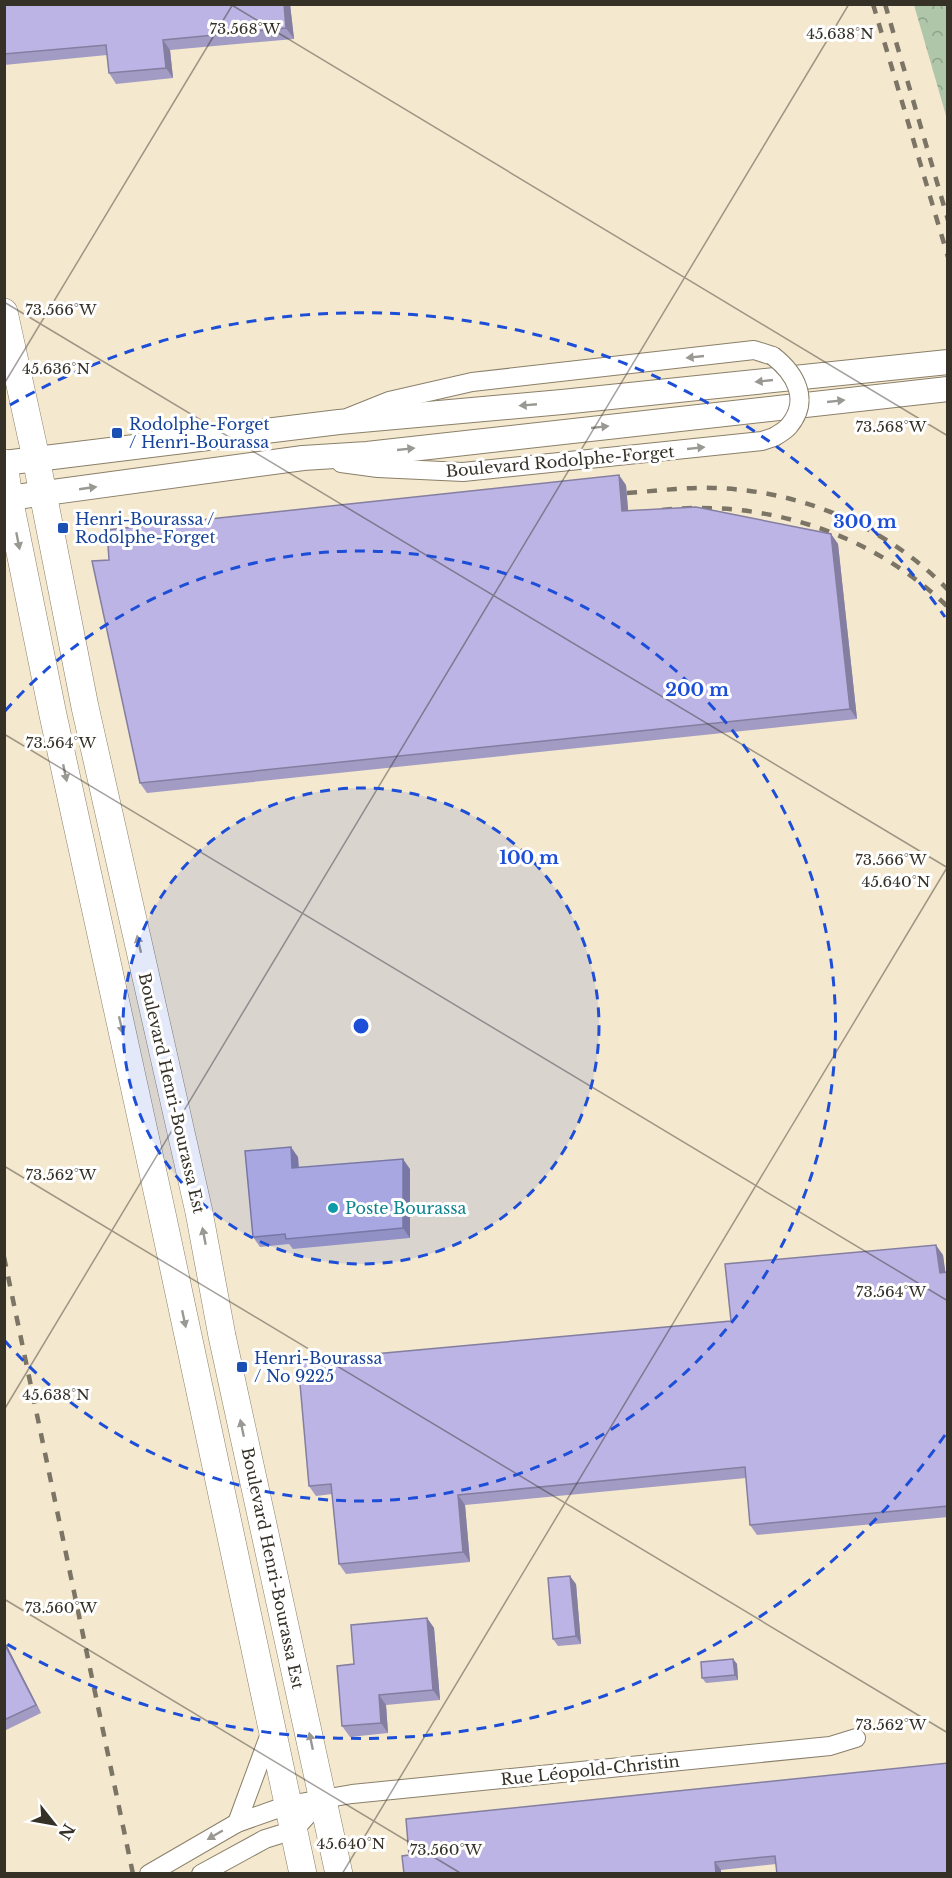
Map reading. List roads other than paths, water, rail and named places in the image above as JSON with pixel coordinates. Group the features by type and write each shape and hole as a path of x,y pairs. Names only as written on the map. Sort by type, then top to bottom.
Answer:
{"main road":[{"name":"Boulevard Henri-Bourassa Est","path":"4,312 36,458 85,707 199,1212 304,1810 303,1874"},
{"name":"Boulevard Henri-Bourassa Est","path":"4,463 52,715 272,1729 304,1810 339,1874"}],"street":[{"name":"Boulevard Rodolphe-Forget","path":"303,458 378,468 463,472 762,441 774,437 789,427 797,414 800,397 796,381 787,366 773,356 754,350 472,382 415,394 360,411 339,422"},
{"name":"Boulevard Rodolphe-Forget","path":"4,463 339,422 562,402 948,362"},
{"name":"Boulevard Rodolphe-Forget","path":"9,498 303,458 367,454 948,389"},
{"path":"237,1823 272,1729"},
{"name":"Rue Léopold-Christin","path":"304,1810 352,1794 830,1746 856,1738"},
{"path":"149,1874 237,1823 304,1810"},
{"path":"201,1874 265,1839 304,1810"}],"railway":[{"path":"873,4 948,257"},
{"path":"885,4 948,220"},
{"path":"627,493 713,488 746,490 810,505 841,516 898,548 948,590"},
{"path":"662,510 701,508 740,510 778,516 815,527 851,541 885,559 918,581 948,607"},
{"path":"4,1257 133,1874"}],"place":[{"name":"Rodolphe-Forget / Henri-Bourassa","path":"117,433"},
{"name":"Henri-Bourassa / Rodolphe-Forget","path":"63,528"},
{"name":"Poste Bourassa","path":"333,1208"},
{"name":"Henri-Bourassa / No 9225","path":"242,1367"}]}
